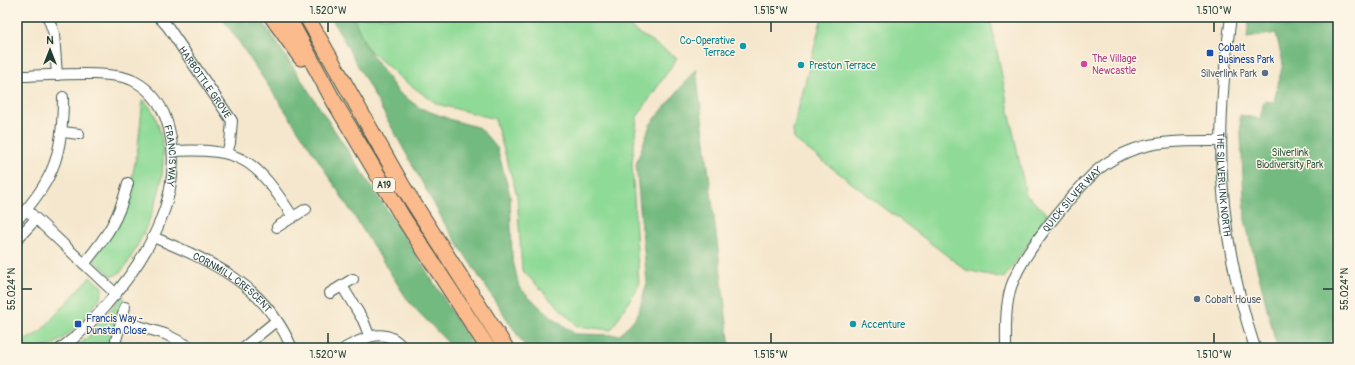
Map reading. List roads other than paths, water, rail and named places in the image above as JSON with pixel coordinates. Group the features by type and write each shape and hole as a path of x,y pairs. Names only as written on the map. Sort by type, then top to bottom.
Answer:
{"highway":[{"path":"272,17 332,98"},
{"name":"A19","path":"288,17 332,98 402,216 488,348"},
{"name":"A19","path":"308,18 402,185 506,348"}],"street":[{"path":"48,17 54,34 57,75"},
{"name":"HARBOTTLE GROVE","path":"159,17 168,27 232,121 228,153"},
{"name":"THE SILVERLINK NORTH","path":"1231,17 1224,67 1220,141 1221,182 1227,238 1240,296 1255,348"},
{"name":"FRANCIS WAY","path":"17,76 110,75 133,81 144,87 157,100 164,114 172,151 170,190 153,237 144,256 116,294 82,330 61,348"},
{"path":"17,220 46,184 55,166 63,132 63,97"},
{"path":"63,132 79,134"},
{"name":"QUICK SILVER WAY","path":"1006,348 1008,301 1019,269 1037,242 1095,172 1120,156 1151,144 1172,141 1220,141"},
{"path":"172,151 203,150 228,153 246,161 262,174 272,185 293,217"},
{"path":"84,264 115,222 122,206 128,184"},
{"path":"278,227 306,209"},
{"path":"26,210 116,294"},
{"path":"19,234 36,219"},
{"name":"CORNMILL CRESCENT","path":"153,237 198,256 228,272 257,296 276,321 292,348"},
{"path":"330,293 353,279"},
{"path":"342,286 363,320 369,335"},
{"path":"116,340 125,307"},
{"path":"122,321 164,334 193,348"},
{"path":"243,348 276,321"},
{"path":"345,348 369,335 378,335 390,338 403,348"}],"place":[{"name":"Co-Operative Terrace","path":"743,46"},
{"name":"Cobalt Business Park","path":"1210,53"},
{"name":"The Village Newcastle","path":"1084,64"},
{"name":"Preston Terrace","path":"801,65"},
{"name":"Silverlink Park","path":"1265,73"},
{"name":"Cobalt House","path":"1197,299"},
{"name":"Francis Way - Dunstan Close","path":"78,324"},
{"name":"Accenture","path":"853,324"}],"park label":[{"name":"Silverlink Biodiversity Park","path":"1290,158"}]}
